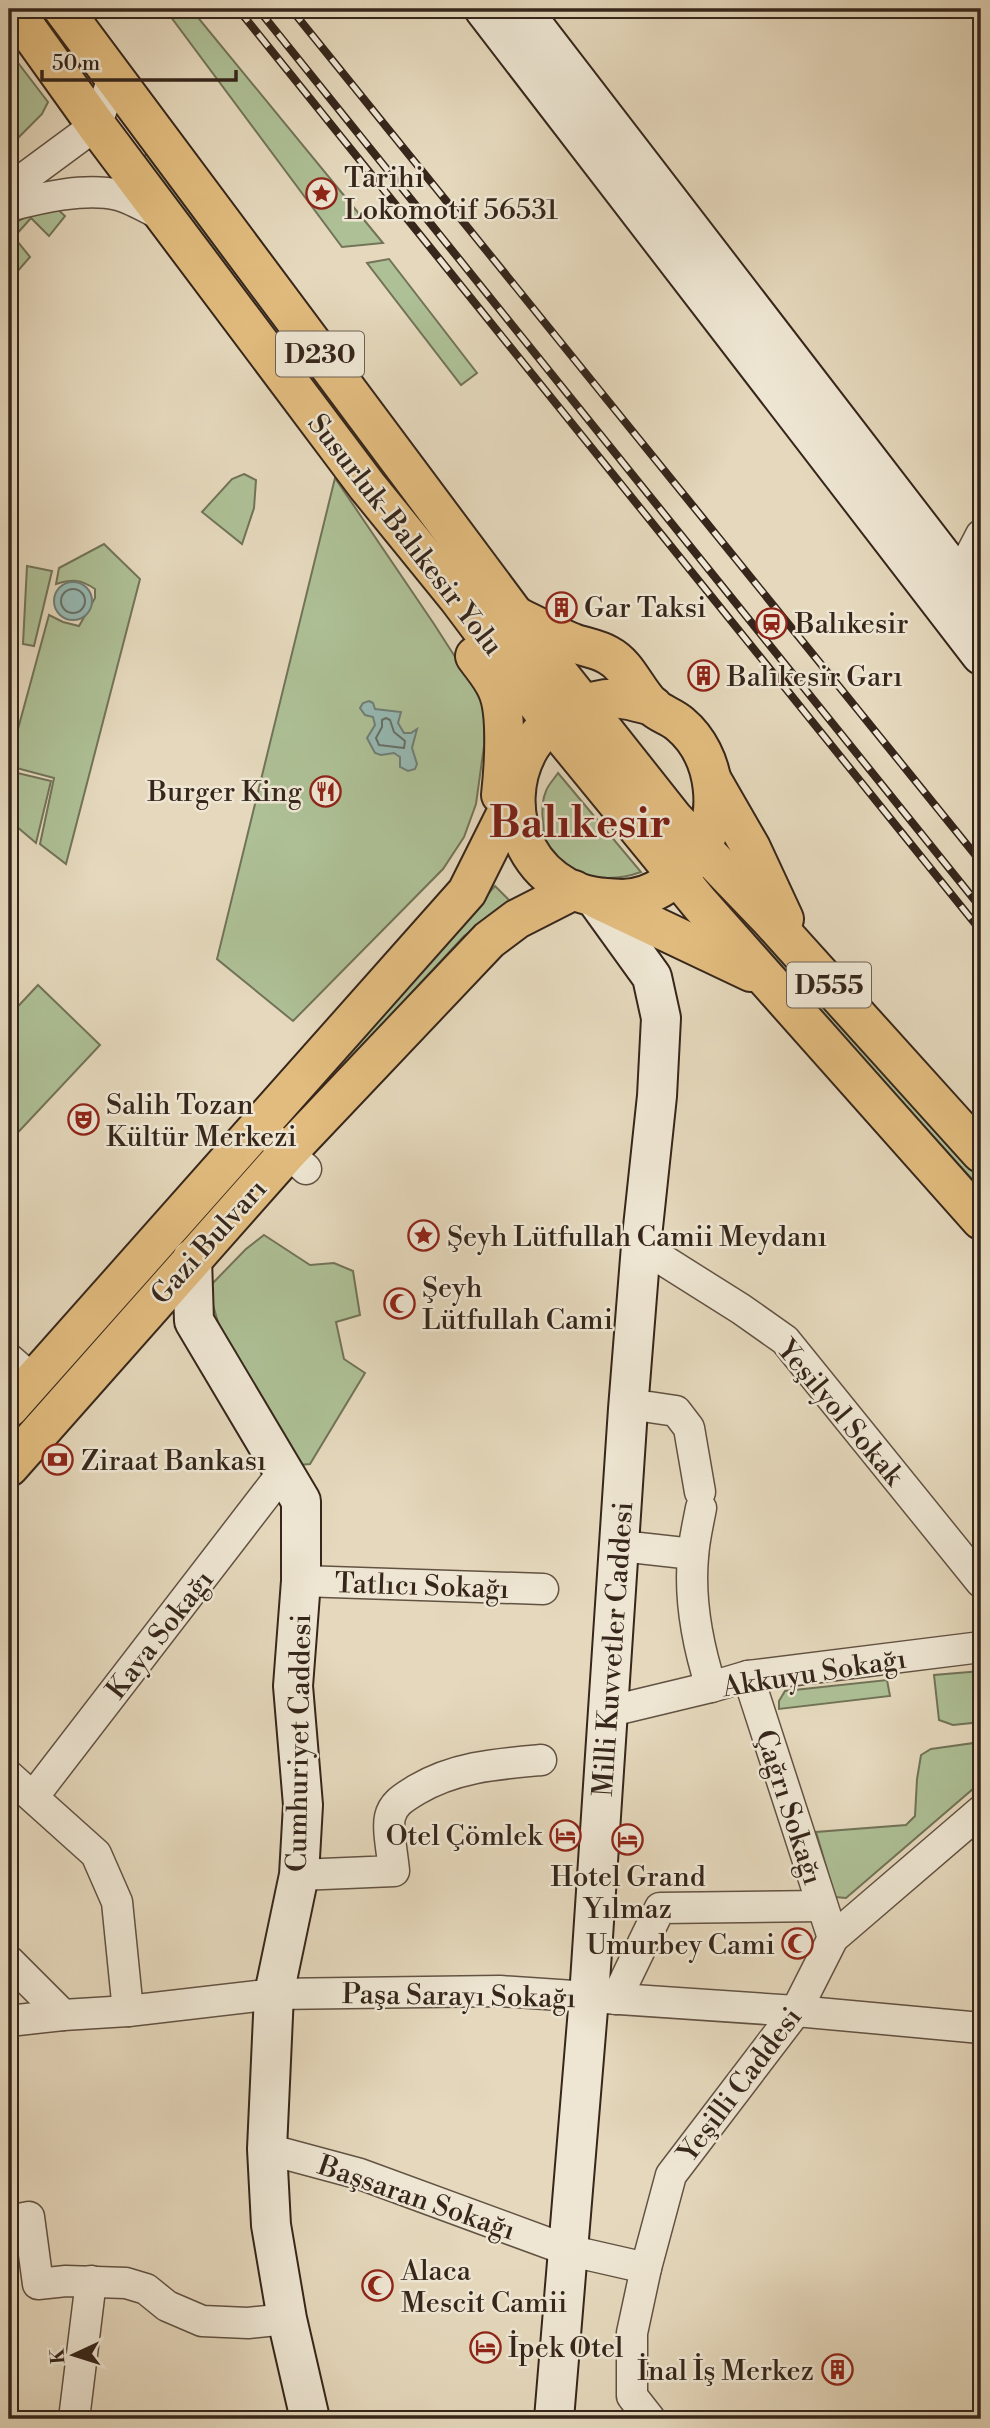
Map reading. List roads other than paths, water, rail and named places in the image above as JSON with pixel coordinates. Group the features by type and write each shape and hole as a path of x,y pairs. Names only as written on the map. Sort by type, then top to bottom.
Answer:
{"highway":[{"name":"Susurluk-Balıkesir Yolu","path":"13,9 96,125 366,486 458,598 571,708 701,848"},
{"name":"Susurluk-Balıkesir Yolu","path":"63,9 514,614 677,876 766,979"},
{"name":"D230","path":"366,486 424,585 497,688 502,704 503,768 496,833"},
{"path":"514,614 558,636 609,655 621,664 653,706 681,724 702,751 713,782 751,848 785,920 812,966"},
{"path":"653,706 620,699 571,708 534,739 518,772 514,806 522,838 540,867 565,887 585,894 628,899 659,890 685,871 701,848 713,814 713,782"},
{"name":"Gazi Bulvarı","path":"9,1409 21,1370 467,891 515,796"},
{"name":"D555","path":"701,848 981,1153"},
{"name":"Gazi Bulvarı","path":"9,1467 192,1259 297,1161 489,940 517,919 585,894"},
{"name":"D555","path":"585,894 766,979 981,1220"}],"main road":[{"path":"484,9 981,656"},
{"path":"521,9 970,592"},
{"name":"Milli Kuvvetler Caddesi","path":"554,2419 567,2250 602,1998 607,1712 641,1246 657,1096 661,1018 652,976 585,894"},
{"name":"Cumhuriyet Caddesi","path":"192,1259 194,1321 301,1501 301,1581 293,1686 303,1805 299,1875 274,1994 267,2149 271,2225 287,2319 309,2419"}],"street":[{"path":"10,191 96,125 113,79"},
{"path":"10,191 42,198 78,193 118,195 167,217"},
{"path":"970,592 981,535"},
{"path":"253,1120 297,1161"},
{"name":"Yeşilyol Sokak","path":"641,1246 785,1340 981,1582"},
{"path":"649,1407 676,1411 689,1428 700,1500 693,1554 693,1607 701,1655 711,1687"},
{"name":"Kaya Sokağı","path":"18,1791 284,1471"},
{"path":"639,1548 693,1554"},
{"name":"Tatlıcı Sokağı","path":"301,1581 543,1589"},
{"name":"Akkuyu Sokağı","path":"607,1712 748,1676 981,1647"},
{"name":"Çağrı Sokağı","path":"748,1676 833,1938"},
{"path":"299,1875 394,1871 390,1817 398,1801 450,1773 478,1766 541,1760"},
{"path":"18,1791 96,1854 117,1902 128,2011"},
{"name":"Yeşilli Caddesi","path":"650,2419 632,2396 632,2333 671,2175 796,2011 833,1938 981,1811"},
{"path":"602,1998 660,1908 822,1906"},
{"path":"9,1961 63,2015"},
{"name":"Paşa Sarayı Sokağı","path":"9,2021 128,2011 274,1994 500,1990 796,2011 981,2028"},
{"name":"Başsaran Sokağı","path":"267,2149 360,2174 567,2250 646,2268"},
{"path":"9,2221 29,2217 38,2284 91,2281 126,2283 146,2289 167,2306 202,2321 248,2323 287,2319"},
{"path":"74,2419 91,2281"}],"water":[{"path":"73,582 87,587 92,601 87,615 73,620 59,615 54,601 59,587"},
{"path":"369,701 375,709 401,712 398,723 404,733 417,729 412,748 417,764 415,769 408,771 400,767 400,757 394,753 375,753 367,738 375,725 373,717 365,715 360,708 363,703"}],"railway":[{"path":"238,9 981,931"},
{"path":"258,9 981,908"},
{"path":"291,9 981,862"}],"place":[{"name":"Tarihi Lokomotif 56531","path":"321,193"},
{"name":"Gar Taksi","path":"561,607"},
{"name":"Balıkesir","path":"772,623"},
{"name":"Balıkesir Garı","path":"704,676"},
{"name":"Burger King","path":"325,791"},
{"name":"Salih Tozan Kültür Merkezi","path":"83,1120"},
{"name":"Şeyh Lütfullah Camii Meydanı","path":"424,1236"},
{"name":"Şeyh Lütfullah Cami","path":"399,1303"},
{"name":"Ziraat Bankası","path":"58,1460"},
{"name":"Otel Çömlek","path":"565,1835"},
{"name":"Hotel Grand Yılmaz","path":"628,1839"},
{"name":"Umurbey Cami","path":"798,1944"},
{"name":"Alaca Mescit Camii","path":"378,2286"},
{"name":"İpek Otel","path":"485,2347"},
{"name":"İnal İş Merkez","path":"837,2370"}],"district":[{"name":"Balıkesir","path":"580,822"}]}
